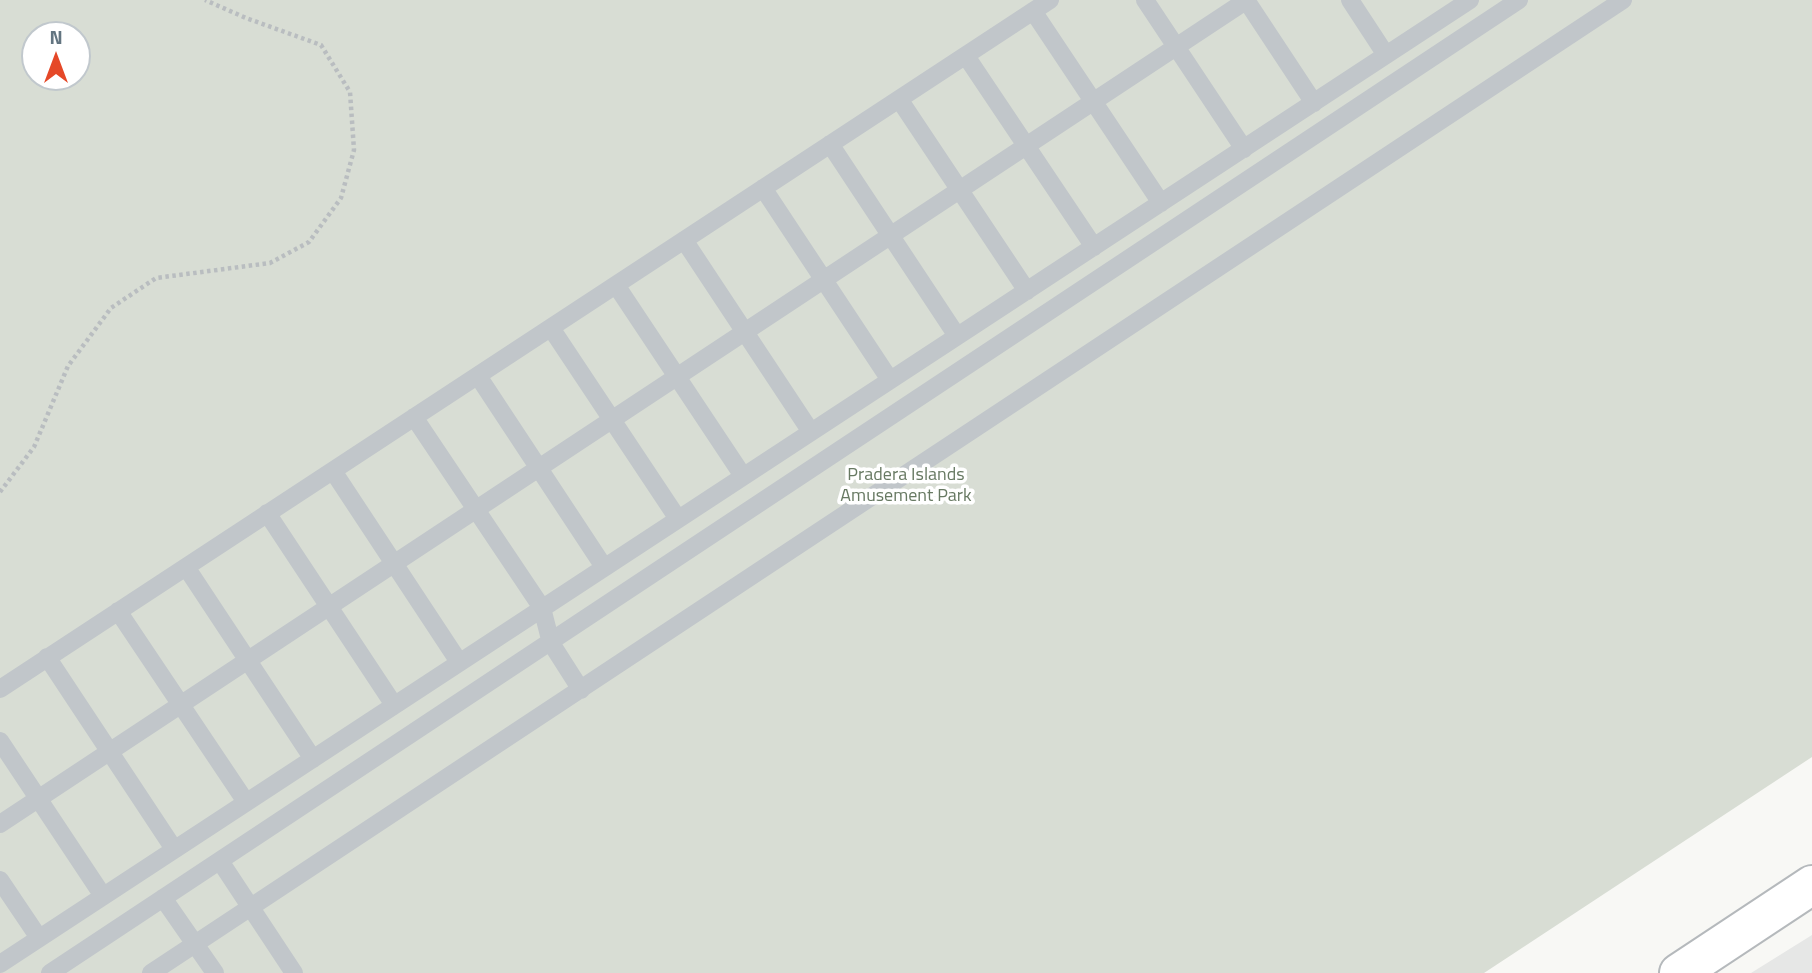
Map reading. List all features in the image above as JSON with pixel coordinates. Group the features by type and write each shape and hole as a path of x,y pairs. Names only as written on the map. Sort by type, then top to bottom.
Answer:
{"highway":[{"path":"1679,973 1812,885"}],"lane":[{"path":"0,689 1051,0"},
{"path":"1145,0 1244,149"},
{"path":"0,824 1247,0 1314,103"},
{"path":"1350,0 1386,55"},
{"path":"0,964 1314,103 1386,55 1445,7 1471,0"},
{"path":"50,973 1519,0"},
{"path":"151,973 1623,0"},
{"path":"1033,11 1161,203"},
{"path":"966,55 1094,247"},
{"path":"899,99 1027,291"},
{"path":"830,144 957,336"},
{"path":"763,188 890,380"},
{"path":"684,240 811,432"},
{"path":"616,285 743,476"},
{"path":"551,328 678,519"},
{"path":"478,376 604,567"},
{"path":"414,417 542,608 551,643 581,690"},
{"path":"332,471 459,662"},
{"path":"267,513 394,705"},
{"path":"186,567 313,758"},
{"path":"118,611 246,802"},
{"path":"47,657 174,849"},
{"path":"0,741 103,896"},
{"path":"220,861 294,973"},
{"path":"0,880 39,938"},
{"path":"163,898 215,973"}],"path":[{"path":"0,492 34,447 68,366 111,308 156,278 270,263 309,242 341,198 354,150 350,92 321,45 205,0"}],"shaded area":[{"path":"1812,935 1812,973 1751,973"}],"green space":[{"name":"Pradera Islands Amusement Park","path":"0,0 1812,0 1812,757 1484,973 0,973"}]}
